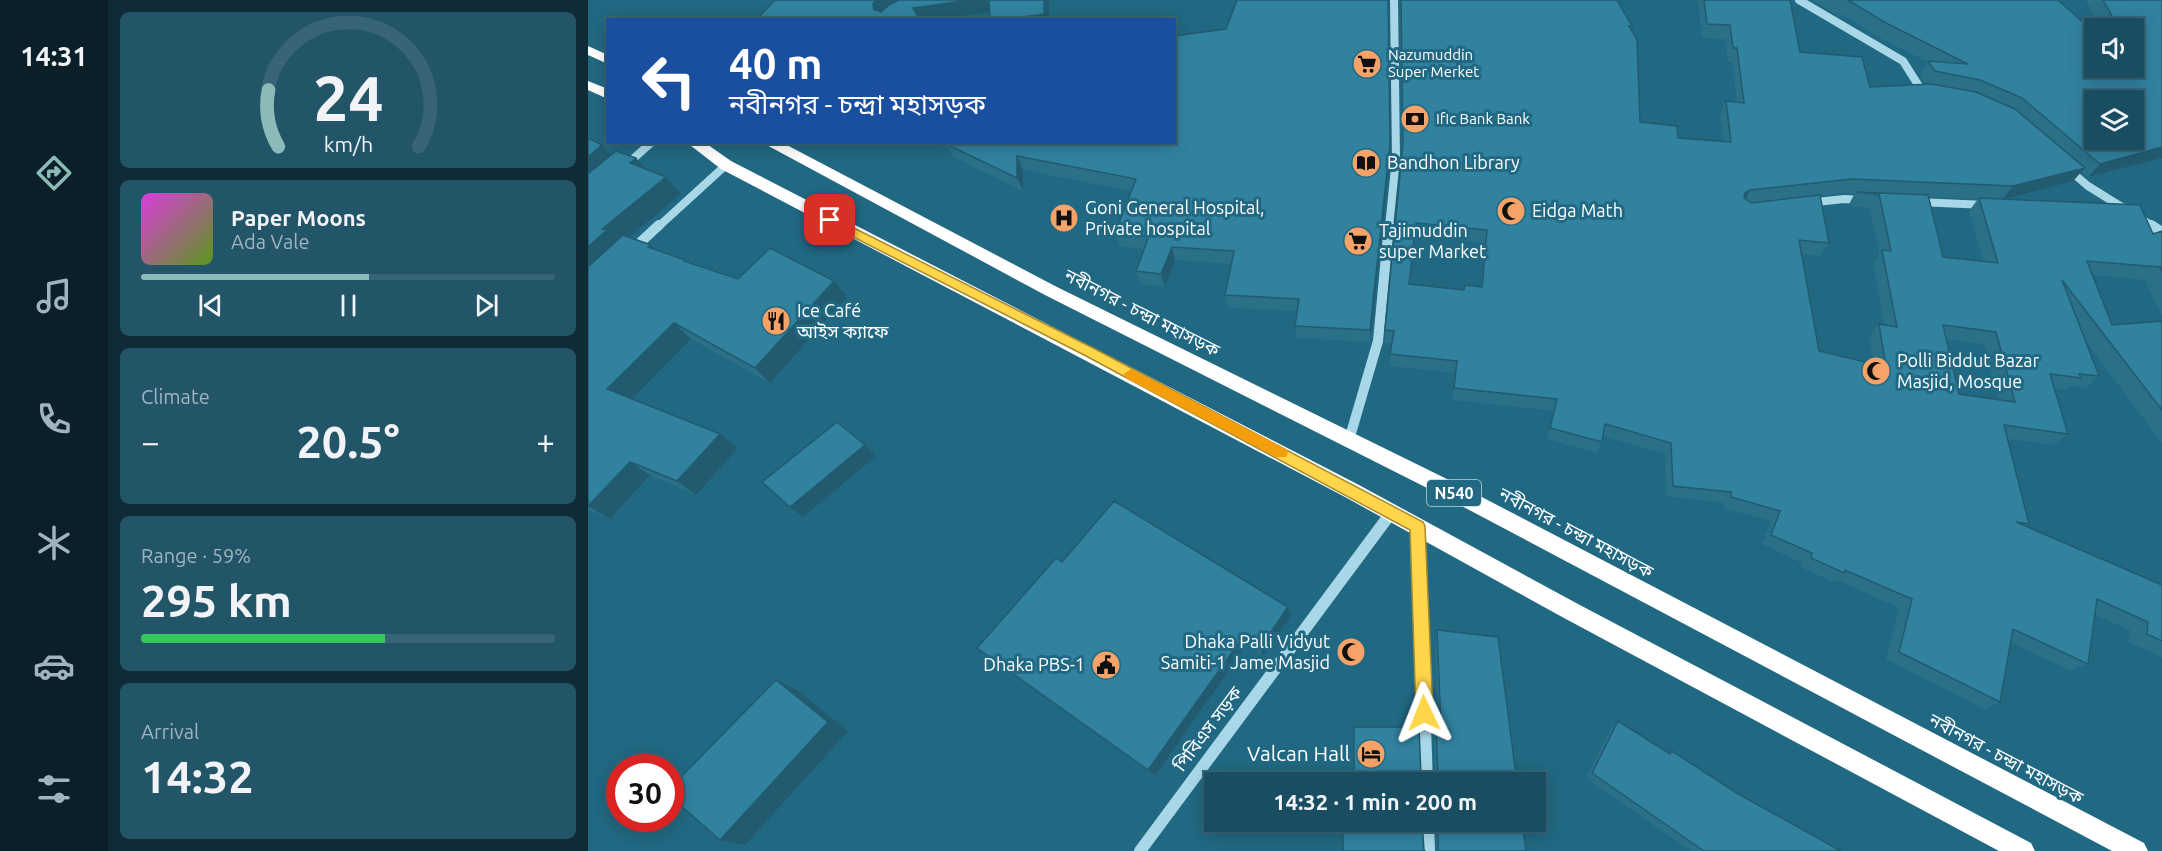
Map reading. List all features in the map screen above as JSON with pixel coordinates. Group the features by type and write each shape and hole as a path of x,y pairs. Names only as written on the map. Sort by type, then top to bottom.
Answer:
{"highway":[{"path":"588,50 606,59"},
{"path":"588,85 606,94"},
{"name":"N540","path":"696,144 726,165 892,253 1090,352 2023,851"},
{"name":"নবীনগর - চন্দ্রা মহাসড়ক","path":"771,144 1051,291 1459,495 2136,851"}],"street":[{"path":"1349,440 1378,341 1396,158 1394,0"},
{"path":"1799,0 1903,61 1922,91 1934,93"},
{"path":"620,170 650,144"},
{"path":"2061,163 2088,186 2162,232"},
{"path":"623,259 726,165"},
{"path":"1800,204 1844,199 1880,200"},
{"path":"1904,202 1999,206"},
{"path":"2106,211 2130,212"},
{"name":"পিবিএস সড়ক","path":"1140,851 1391,513"},
{"path":"1418,526 1427,772"},
{"path":"1428,832 1429,851"}],"building":[{"path":"775,0 876,0 873,4 874,10 881,12 899,0 969,0 913,8 919,18 758,18"},
{"path":"989,0 1044,0 1044,14 1015,18 990,18"},
{"path":"1237,0 1388,0 1390,144 1370,330 1295,326 1299,299 1225,295 1234,251 1172,247 1161,274 1136,271 1149,236 1115,233 1136,179 1017,156 1017,178 946,144 1176,144 1176,36 1226,29"},
{"path":"1401,0 1617,0 1637,40 1640,122 1677,126 1678,138 1731,142 1726,101 1744,103 1737,48 1733,48 1730,25 1707,24 1704,0 1790,0 1800,52 1862,57 1870,87 1931,84 1976,92 2015,109 2085,168 2013,186 1852,179 1750,190 1745,193 1744,198 1751,203 1820,195 1829,243 1799,240 1819,351 1886,367 1879,324 1897,327 1882,250 1891,251 1879,194 1856,192 1928,195 1943,257 1998,263 1979,198 2140,205 2153,234 2162,231 2162,272 2160,267 2087,261 2112,325 2162,321 2162,410 2062,280 2099,376 2079,374 2081,378 2050,374 2068,434 2004,425 2029,524 2016,522 2162,585 2162,641 2147,634 2148,622 2097,599 2088,664 2013,629 2000,702 1899,652 1912,599 1845,570 1844,573 1811,558 1812,553 1771,535 1780,511 1731,497 1731,492 1673,486 1671,443 1605,424 1602,442 1550,428 1557,399 1454,388 1457,361 1390,354 1394,331 1385,330 1403,144","holes":["1416,223 1487,230 1482,287 1465,285 1464,290 1409,284","1943,325 1996,332 2015,402 1959,394"]},
{"path":"1848,0 2058,0 2084,23 2084,78 2144,78 2144,75 2146,77 2144,73 2144,18 2113,18 2103,0 2162,0 2162,147 2100,164 2022,98 1980,80 1935,71 1928,61 1968,64 1886,23"},
{"path":"588,138 602,145 588,157"},
{"path":"616,151 636,158 630,163 666,177 602,229 607,230 588,247 588,174"},
{"path":"623,235 684,261 738,279 770,248 834,281 755,368 674,323 607,389 720,434 677,481 630,462 588,506 588,267"},
{"path":"837,422 865,445 790,507 762,482"},
{"path":"1114,501 1288,607 1260,648 1243,637 1148,770 977,648 1056,558 1062,562"},
{"path":"1437,630 1498,637 1516,772 1438,772 1436,727 1441,727"},
{"path":"776,680 828,722 720,840 684,808 684,774"},
{"path":"1618,721 1670,754 1672,751 1735,792 1841,851 1704,851 1592,773"},
{"path":"1354,727 1419,727 1421,772 1354,772"},
{"path":"1343,832 1423,832 1425,851 1343,851"},
{"path":"1438,832 1523,832 1526,851 1438,851"}],"slow traffic":[{"path":"1131,374 1281,453"}],"place":[{"name":"Nazumuddin Super Merket","path":"1367,64"},
{"name":"Ific Bank Bank","path":"1415,119"},
{"name":"Bandhon Library","path":"1366,163"},
{"name":"Eidga Math","path":"1511,211"},
{"name":"Goni General Hospital, Private hospital","path":"1064,218"},
{"name":"Tajimuddin super Market","path":"1358,241"},
{"name":"Ice Café আইস ক্যাফে","path":"776,321"},
{"name":"Polli Biddut Bazar Masjid, Mosque","path":"1876,371"},
{"name":"Dhaka Palli Vidyut Samiti-1 Jame Masjid","path":"1351,652"},
{"name":"Dhaka PBS-1","path":"1106,665"},
{"name":"Valcan Hall","path":"1371,754"}],"route":[{"path":"830,220 1090,352 1418,526 1424,713"}]}
